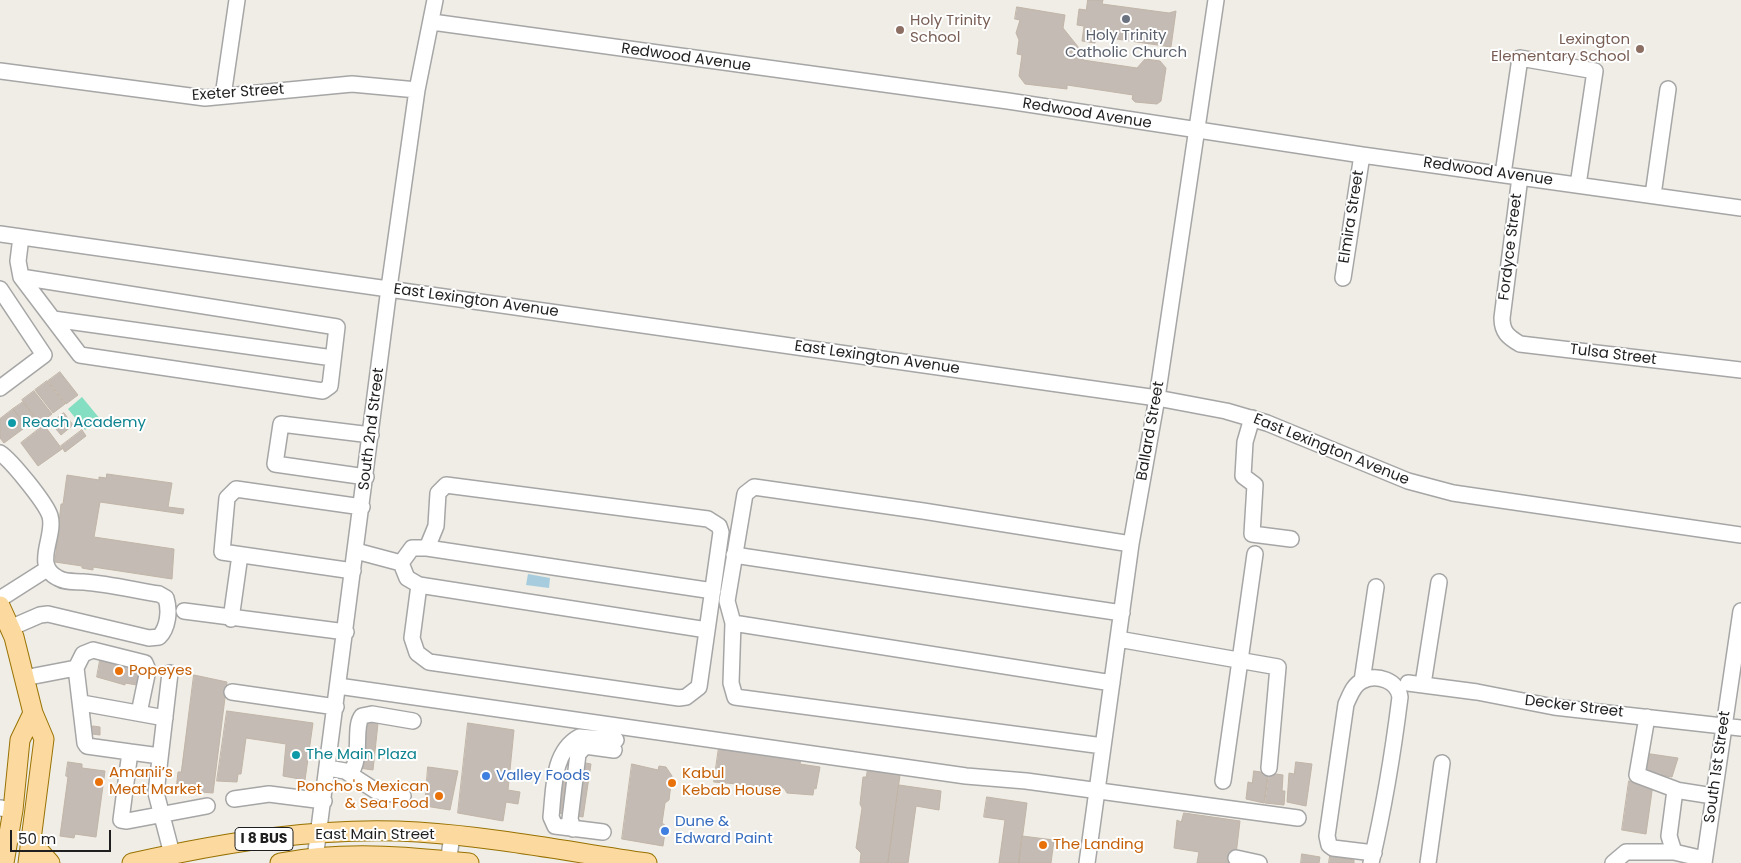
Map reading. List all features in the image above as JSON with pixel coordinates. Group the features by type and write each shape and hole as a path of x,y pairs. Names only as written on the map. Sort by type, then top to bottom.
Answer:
{"main road":[{"path":"0,606 10,628 33,713 44,739 28,863"},
{"path":"4,863 7,809 20,740 33,713"},
{"name":"East Main Street","path":"132,863 203,847 319,834 417,832 599,860 648,863"},
{"path":"31,842 50,863"},
{"name":"East Main Street","path":"280,863 364,856 416,856 448,862 469,863"}],"street":[{"path":"223,96 237,0"},
{"name":"South 2nd Street","path":"315,859 417,90 435,0"},
{"name":"Ballard Street","path":"1087,863 1131,544 1157,398 1216,0"},
{"name":"Redwood Avenue","path":"432,22 1008,102 1362,155 1741,208"},
{"path":"1503,174 1520,58 1595,71 1578,184"},
{"name":"Exeter Street","path":"0,71 205,98 352,84 417,90"},
{"path":"1653,195 1668,89"},
{"name":"Elmira Street","path":"1343,278 1362,155"},
{"name":"Fordyce Street","path":"1502,318 1520,177"},
{"name":"East Lexington Avenue","path":"0,234 1157,398 1252,418 1408,482 1453,493 1741,535"},
{"path":"20,277 337,327 330,386 323,391 80,356 20,277 18,261 21,237"},
{"path":"0,289 44,355 0,388"},
{"name":"Tulsa Street","path":"1502,318 1502,328 1508,336 1520,344 1741,370"},
{"path":"53,319 333,358"},
{"path":"1252,418 1245,442 1243,476 1255,485 1252,534 1291,540"},
{"path":"366,477 275,464 281,424 371,436"},
{"path":"0,453 11,462 49,513 50,527 45,558 47,569 64,581 82,581 159,594 166,598 169,606 165,631 158,637 149,638 48,614 40,615 10,628"},
{"path":"419,585 412,638 417,653 429,662 679,698 686,697 699,688 721,532 719,526 708,519 446,484 438,493 436,526 427,548"},
{"path":"1104,746 735,698 732,683 733,623 727,601 745,494 754,487 924,511 1131,544"},
{"path":"353,571 222,552 227,498 236,489 362,507"},
{"path":"401,563 412,548 427,548 713,591"},
{"path":"356,551 401,563"},
{"path":"1224,781 1254,554"},
{"path":"231,619 240,555"},
{"path":"734,555 1122,613"},
{"path":"401,563 407,578 419,585 707,630"},
{"path":"0,599 47,569"},
{"name":"Decker Street","path":"1440,582 1415,683 1554,708 1741,728"},
{"path":"1362,681 1376,587"},
{"path":"184,611 231,619 346,632"},
{"name":"South 1st Street","path":"1704,861 1723,726 1736,677 1741,611"},
{"path":"733,623 1112,683"},
{"path":"1118,639 1278,667 1268,768"},
{"path":"139,713 148,670 145,663 93,650 83,654 76,668 82,703 84,739 87,746 160,756"},
{"path":"24,678 76,668"},
{"path":"170,673 156,793 172,854"},
{"path":"1375,678 1388,680 1395,684 1399,689 1400,697 1394,747 1372,858 1333,848 1326,836 1346,704 1352,691 1362,681 1375,678"},
{"path":"338,686 964,775 1298,818"},
{"path":"232,692 336,707"},
{"path":"82,703 165,718"},
{"path":"350,774 354,768 359,742 358,724 362,716 372,714 413,720"},
{"path":"1647,717 1637,775 1677,790 1713,796"},
{"path":"603,832 573,829 570,819 578,754 585,746 615,745"},
{"path":"130,752 121,820 127,821 207,806"},
{"path":"1428,863 1442,763"},
{"path":"328,768 345,771 376,791 403,796"},
{"path":"1674,852 1669,836 1677,790"},
{"path":"234,799 269,794 324,801"},
{"path":"448,862 452,836"},
{"path":"1613,863 1626,852 1674,852 1704,861"},
{"path":"1236,858 1264,862"}],"green space":[{"path":"82,397 100,419 85,430 68,409"}],"water":[{"path":"528,574 550,578 549,588 526,585"}],"building":[{"name":"Holy Trinity Catholic Church","path":"1088,0 1103,0 1102,4 1169,13 1176,11 1171,47 1096,36 1095,43 1082,41 1084,26 1077,25 1079,9 1086,10"},
{"path":"1017,7 1065,15 1063,28 1083,53 1083,60 1137,68 1145,59 1160,61 1166,68 1161,101 1157,104 1135,102 1132,99 1133,95 1067,85 1067,89 1025,84 1019,76 1022,55 1017,54 1019,40 1016,33 1020,20 1015,19"},
{"path":"60,372 78,395 66,404 48,381"},
{"path":"47,381 65,404 53,413 35,390"},
{"path":"34,391 52,414 40,423 22,400"},
{"path":"23,402 37,420 27,427 13,409"},
{"name":"Reach Academy","path":"13,409 27,426 4,443 0,438 0,419"},
{"path":"64,413 73,425 61,435 51,423"},
{"path":"44,425 62,449 38,466 21,443"},
{"path":"82,430 86,436 65,452 61,446"},
{"path":"107,474 172,483 168,507 184,509 183,514 100,502 94,537 174,549 172,579 93,567 93,570 82,568 82,566 55,562 61,504 63,504 67,475 99,480 99,477 106,478"},
{"name":"Popeyes","path":"101,655 142,664 137,685 125,683 125,685 97,677"},
{"path":"194,675 227,682 213,793 176,790 178,772 181,772"},
{"name":"The Main Plaza","path":"227,711 313,723 305,780 283,776 286,744 246,738 241,774 238,774 237,782 217,781"},
{"path":"366,721 378,723 373,770 359,768"},
{"name":"Valley Foods","path":"468,723 514,730 508,790 520,792 518,804 506,802 503,821 458,813"},
{"path":"93,726 100,727 100,735 92,734"},
{"path":"719,747 801,758 800,764 820,767 816,789 814,788 813,795 787,793 784,788 714,782"},
{"path":"1644,753 1678,758 1672,777 1642,772"},
{"path":"68,762 82,764 82,768 105,771 96,837 75,834 74,838 60,836 68,777 66,776"},
{"path":"581,762 591,764 583,817 573,815"},
{"path":"1296,762 1312,764 1306,806 1287,802 1289,773 1294,774"},
{"path":"632,764 658,770 659,766 666,767 672,776 669,800 665,803 662,823 666,826 663,846 622,839"},
{"name":"Poncho's Mexican & Sea Food","path":"428,767 458,771 450,810 425,806"},
{"path":"868,768 900,775 888,863 860,863 861,853 856,848 862,808 860,804 863,777 866,777"},
{"path":"1254,771 1268,773 1264,803 1246,799 1248,782 1252,783"},
{"path":"1269,773 1283,775 1282,791 1285,791 1284,805 1265,803"},
{"path":"562,777 571,779 564,814 559,813"},
{"path":"1629,781 1653,784 1646,834 1622,830"},
{"path":"899,785 941,791 939,810 916,806 908,863 888,863"},
{"path":"987,797 1027,803 1019,863 999,863 1005,820 984,817"},
{"path":"1184,813 1240,821 1235,863 1197,863 1199,852 1174,848 1177,820 1181,822"},
{"path":"1022,836 1054,840 1051,863 1019,863"},
{"path":"1302,854 1320,857 1319,863 1301,863"},
{"path":"1330,856 1354,860 1354,863 1329,863"}],"place":[{"name":"Holy Trinity Catholic Church","path":"1126,19"},
{"name":"Holy Trinity School","path":"900,30"},
{"name":"Lexington Elementary School","path":"1640,49"},
{"name":"Reach Academy","path":"12,423"},
{"name":"Popeyes","path":"119,671"},
{"name":"The Main Plaza","path":"296,755"},
{"name":"Valley Foods","path":"486,776"},
{"name":"Amanii’s Meat Market","path":"99,782"},
{"name":"Kabul Kebab House","path":"672,783"},
{"name":"Poncho's Mexican & Sea Food","path":"439,796"},
{"name":"Dune & Edward Paint","path":"665,831"},
{"name":"The Landing","path":"1043,845"}]}
